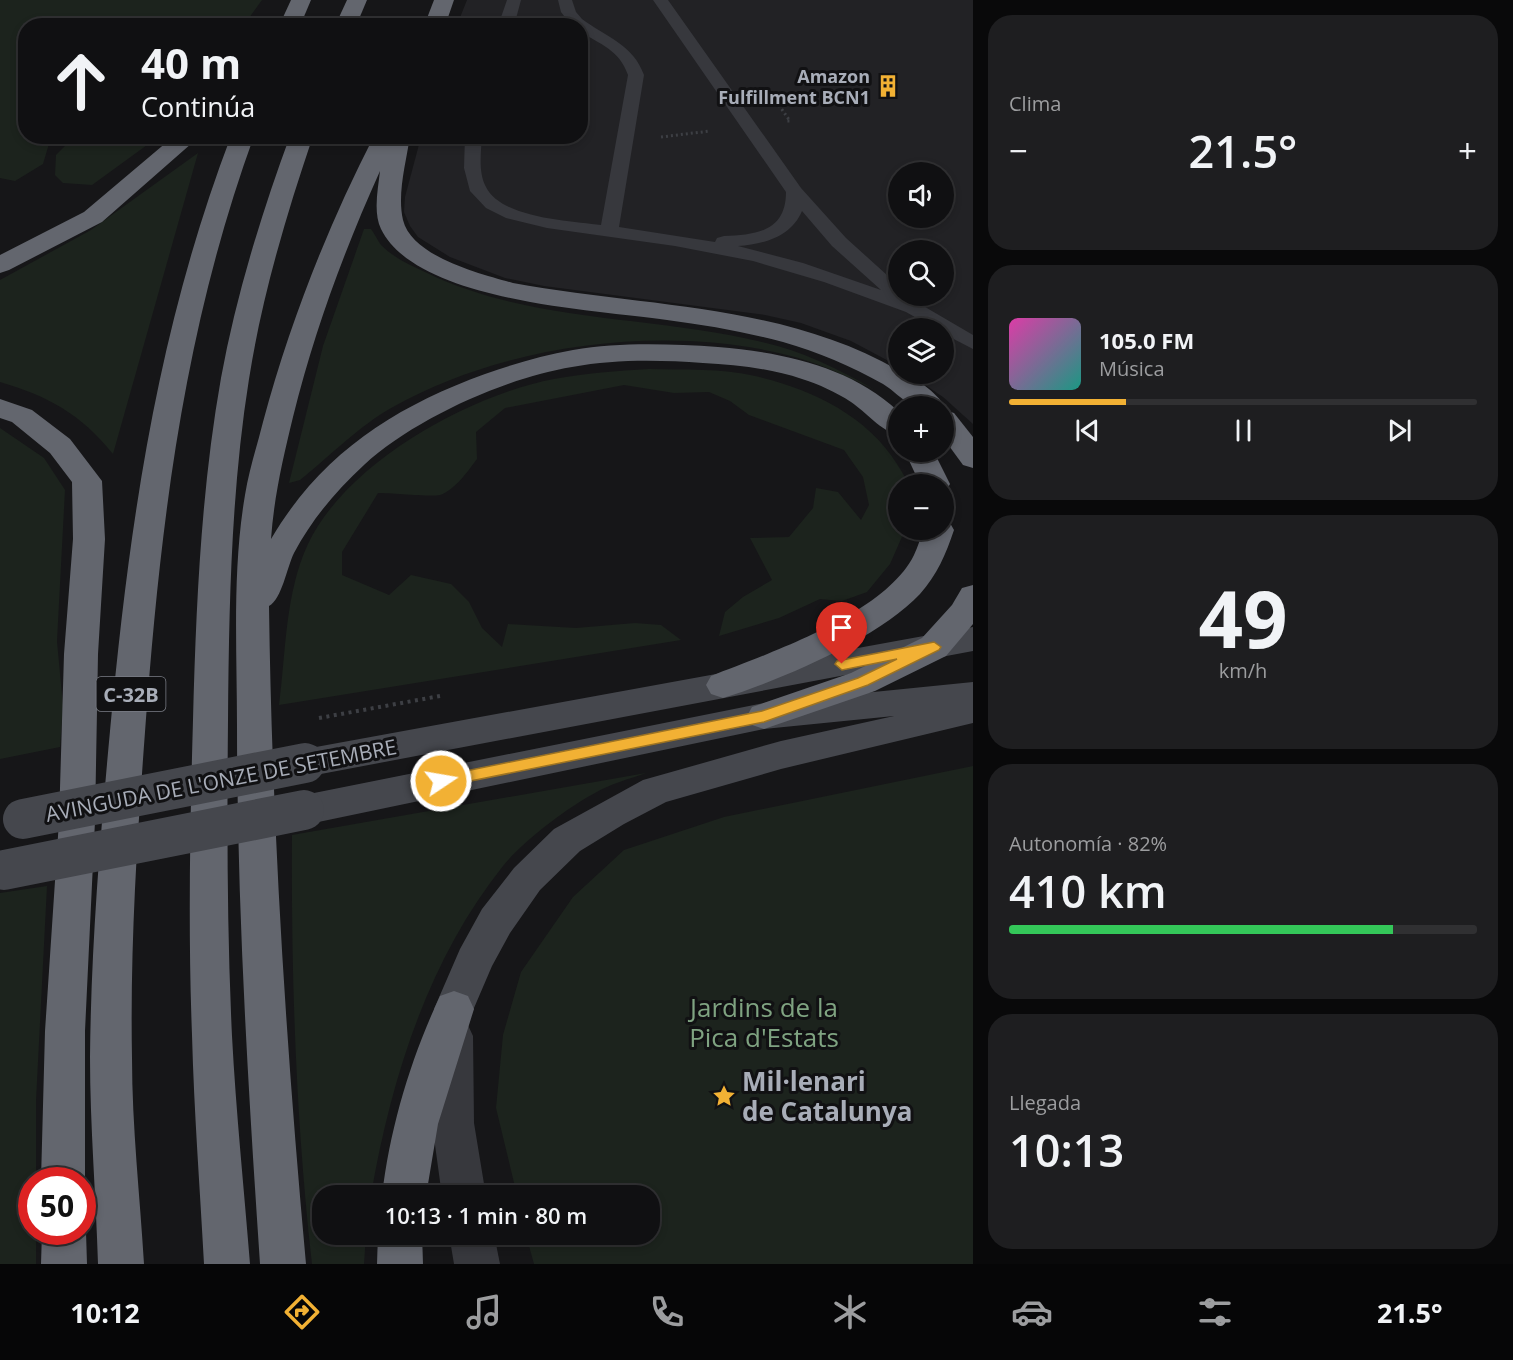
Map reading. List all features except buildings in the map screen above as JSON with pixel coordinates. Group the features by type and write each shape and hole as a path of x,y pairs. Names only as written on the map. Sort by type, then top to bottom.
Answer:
{"highway":[{"path":"349,18 357,0"},
{"path":"437,18 444,0"},
{"path":"0,265 93,217 180,144"},
{"name":"C-32B","path":"121,1264 111,1049 120,834 137,629 150,507 173,374 195,281 225,181 240,144"},
{"path":"227,1264 212,1036 209,824 211,656 218,510 235,378 257,281 285,183 299,144"},
{"path":"283,1264 262,1006 254,816 252,579 256,532 261,492 284,392 306,321 362,183 382,144"},
{"path":"397,144 388,205 389,217 394,231 404,244 419,257 440,269 483,283 555,298 726,321 806,340 855,358 887,374 917,396"},
{"path":"254,655 256,612 267,576 286,539 310,501 341,467 375,440 407,419 448,398 485,383 572,358 652,353 741,357 786,365 828,378 862,396 888,415"},
{"path":"0,408 22,416 60,446 87,481 89,539 81,654 77,821 65,1030 63,1167"},
{"path":"954,432 973,458"},
{"path":"723,685 857,626 888,605 909,587 937,540"},
{"path":"764,716 863,682 934,647 964,612 973,596"},
{"path":"405,1185 406,1166 428,1083 454,1009"},
{"path":"64,1245 64,1264"},
{"path":"400,1245 400,1264"}],"main road":[{"name":"AVINGUDA DE L'ONZE DE SETEMBRE","path":"11,821 305,763 973,639"},
{"name":"AVINGUDA DE L'ONZE DE SETEMBRE","path":"2,870 764,716 973,695"},
{"path":"454,1009 474,961 496,921 527,879 567,840 611,814 656,790 781,755 973,711"}],"street":[{"path":"454,1009 451,1068 453,1123 462,1185"},
{"path":"473,1245 477,1264"}],"lane":[{"path":"508,18 514,0"},
{"path":"565,0 566,8 573,18"},
{"path":"660,0 795,192 838,242 888,285"},
{"path":"588,30 622,49 635,64 636,75 609,231"},
{"path":"473,144 475,184 483,197 526,218 694,244 781,262 888,294"},
{"path":"694,244 743,242 767,235 781,227 791,216 795,192"},
{"path":"915,306 973,343"}],"path":[{"path":"440,696 451,694"}],"shaded area":[{"path":"467,0 973,0 973,424 954,407 954,396 942,396 924,384 954,384 954,318 888,318 888,361 851,341 801,323 765,315 544,286 505,278 450,257 418,237 404,212 405,197 419,144 588,144 588,18 460,18"}],"green space":[{"path":"0,0 262,0 249,18 18,18 18,144 49,144 43,164 15,181 0,178"},
{"path":"67,144 148,144 92,185 63,183 55,175 56,155"},
{"path":"198,153 113,454 89,428 62,408 17,387 0,382 0,280 91,230"},
{"path":"364,229 371,229 381,245 402,261 467,289 549,310 720,333 762,342 791,350 820,362 875,390 805,360 746,347 695,341 642,341 590,345 537,354 486,367 438,385 381,414 300,480 289,483 323,346"},
{"path":"649,369 729,372 775,381 816,396 835,406 870,431 888,452 888,462 895,462 903,474 888,474 888,540 901,540 890,564 867,592 842,601 820,599 779,618 719,636 725,612 743,597 772,580 750,538 789,537 813,508 816,488 838,492 861,520 869,505 863,477 844,450 749,415 730,401 709,392 674,393 624,385 505,408 476,432 477,459 461,480 446,493 435,495 378,493 342,552 342,575 389,595 411,575 451,584 469,602 482,628 502,647 508,624 576,628 635,623 661,625 681,640 279,705 291,602 300,563 308,544 326,514 351,486 380,460 413,437 485,400 521,387 590,374"},
{"path":"0,428 44,458 65,490 57,641 63,706 60,747 0,759"},
{"name":"Jardins de la Pica d'Estats","path":"973,766 973,1264 534,1264 529,1245 660,1245 660,1185 515,1185 496,1108 503,1035 521,972 573,897 624,850 724,817"},
{"path":"646,773 601,790 572,807 522,846 503,866 477,902 454,941 416,1022 390,1108 373,1185 312,1185 312,1245 365,1245 364,1264 312,1264 302,1157 296,1050 292,942 292,835"},
{"path":"47,886 36,1101 36,1167 18,1167 18,1245 36,1245 36,1264 0,1264 0,893"}],"place":[{"name":"Amazon Fulfillment BCN1","path":"888,86"},
{"name":"Mil·lenari de Catalunya","path":"724,1096"}],"route":[{"path":"441,781 764,716 863,682 934,647 842,664"}]}
